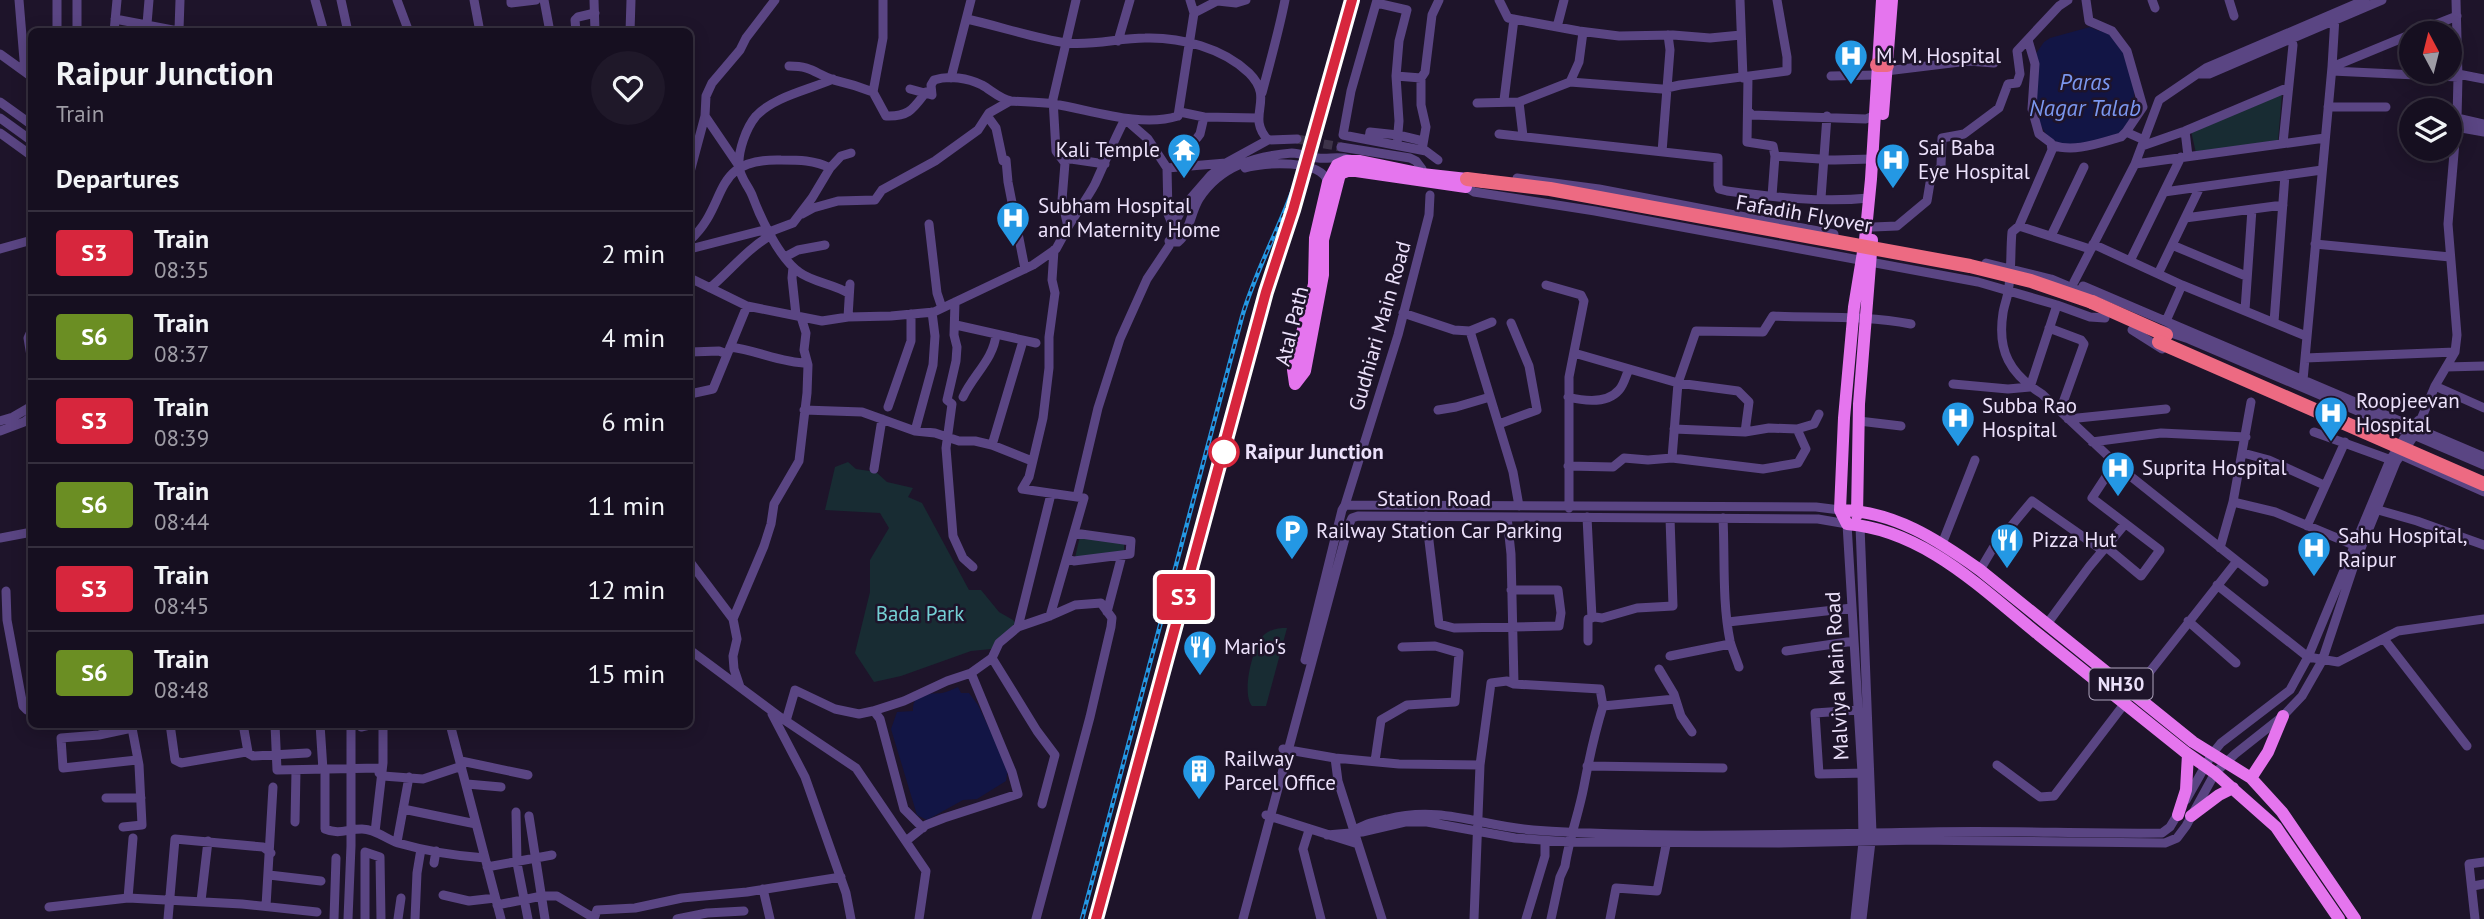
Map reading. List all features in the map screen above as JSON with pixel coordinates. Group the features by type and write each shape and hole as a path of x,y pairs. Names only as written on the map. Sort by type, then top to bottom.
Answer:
{"highway":[{"name":"Fafadih Flyover","path":"1467,183 1550,189 1959,264 2031,281 2131,323"},
{"name":"Fafadih Flyover","path":"2090,306 2105,318 2131,323"},
{"path":"2131,323 2163,333 2484,474"},
{"path":"2163,333 2484,484"}],"main road":[{"path":"1868,241 1873,227 1882,69 1882,0"},
{"path":"1840,510 1844,418 1860,319 1868,241 1875,115 1892,0"},
{"path":"1328,181 1341,162 1359,161 1467,183"},
{"name":"Atal Path","path":"1328,181 1315,238 1314,284 1293,370 1296,384 1305,371 1323,275 1323,240 1340,174 1356,171 1467,183"},
{"path":"1853,525 1856,510 1860,319"},
{"name":"NH30","path":"1840,510 1856,510 1905,524 1942,544 1980,570 2047,624 2188,754 2233,788 2276,827 2339,919"},
{"name":"Malviya Main Road","path":"1840,510 1853,525"},
{"name":"NH30","path":"1853,525 1887,531 1905,538 1949,564 2129,698 2251,778 2282,812 2355,919"},
{"path":"2251,778 2268,752 2283,716"},
{"path":"2185,815 2188,754"},
{"path":"2185,815 2233,788"}],"street":[{"path":"19,0 28,74"},
{"path":"57,0 57,28"},
{"path":"77,28 78,0"},
{"path":"115,28 117,0"},
{"path":"147,24 149,0"},
{"path":"180,0 181,28"},
{"path":"315,0 323,28"},
{"path":"341,0 347,28"},
{"path":"397,0 408,28"},
{"path":"474,0 479,28"},
{"path":"511,0 511,3 537,0"},
{"path":"544,0 549,28"},
{"path":"594,0 595,28"},
{"path":"630,28 631,0"},
{"path":"693,146 705,116 706,96 712,83 740,50 775,0"},
{"path":"883,0 883,38 873,92 886,116 911,111 926,92"},
{"path":"951,78 971,0"},
{"path":"1068,227 1062,200 1065,163 1056,150 1054,104 1076,0"},
{"path":"1118,41 1130,0"},
{"path":"1178,116 1194,13 1190,0"},
{"path":"1194,13 1218,1 1246,0"},
{"path":"1268,140 1262,134 1257,118 1285,0"},
{"path":"1423,145 1426,127 1421,105 1421,78 1425,72 1432,15 1439,0"},
{"path":"1499,0 1508,18 1583,32 1619,36 1710,38 1741,35"},
{"path":"1557,27 1564,0"},
{"path":"1740,0 1748,111 1747,142 1773,146 1775,156 1772,195"},
{"path":"1477,103 1500,103 1504,100 1520,102 1570,82 1667,88 1787,71 1777,0"},
{"path":"2050,0 2053,12"},
{"path":"1873,227 1897,226 1927,201 1930,183 1941,166 1942,138 1964,134 1998,108 2008,84 2017,83 2020,75 2017,51 2053,12 2068,0"},
{"path":"2028,40 2035,64 2032,109 2039,134 2052,145 2062,148 2075,148 2121,137 2143,107 2138,85 2127,51 2112,31 2089,20 2086,0"},
{"path":"2229,0 2234,16"},
{"path":"2335,16 2365,0"},
{"path":"2074,282 2135,164 2160,100 2169,91 2200,74 2209,74 2237,58 2335,16 2382,0"},
{"path":"2456,0 2457,21"},
{"path":"1397,139 1399,121 1396,76 1399,41 1407,10 1377,1 1351,91 1343,135 1397,139 1423,145 1438,160"},
{"path":"576,28 575,20 578,16 596,13"},
{"path":"2303,380 2335,16"},
{"path":"2445,21 2457,16"},
{"path":"116,19 166,28"},
{"path":"967,19 1066,43 1148,38 1189,43 1231,58 1251,75 1262,93"},
{"path":"1504,100 1514,19"},
{"path":"1570,82 1579,62 1583,32"},
{"path":"1662,152 1668,35"},
{"path":"2283,143 2291,35"},
{"path":"2332,69 2399,40"},
{"path":"0,54 28,74"},
{"path":"1831,76 1968,61 1994,63"},
{"path":"789,66 806,66 833,79 873,92"},
{"path":"2332,69 2399,73"},
{"path":"1396,76 1421,78"},
{"path":"2462,76 2484,79"},
{"path":"910,89 932,95 931,85 934,80 951,78 971,80 1010,101 1054,104 1125,119 1157,120 1178,116 1180,112 1204,117 1257,118"},
{"path":"833,79 782,99 757,115 744,139 739,166 741,176 752,195 754,207 793,267 807,276 849,288 848,317"},
{"path":"2126,132 2143,143 2185,131 2287,88"},
{"path":"710,288 744,258 751,247 770,233 793,223 813,208 838,201 874,200 883,190 935,162 978,130 995,109 1010,101"},
{"path":"0,102 28,122"},
{"path":"1520,102 1523,136"},
{"path":"2328,107 2386,107"},
{"path":"1748,111 1752,115 1866,119 1875,115"},
{"path":"705,116 739,166"},
{"path":"1821,198 1827,116"},
{"path":"988,117 996,128 1003,161 1006,160 1025,269"},
{"path":"1197,138 1204,117"},
{"path":"0,118 28,139"},
{"path":"693,280 747,306 822,321 848,317 932,313 1025,269 1054,250 1093,187 1105,164 1111,143 1125,119"},
{"path":"1125,119 1148,139 1167,168 1168,214 1173,226"},
{"path":"2462,122 2484,124"},
{"path":"2462,124 2484,132"},
{"path":"2130,261 2184,156 2185,131"},
{"path":"0,134 28,153"},
{"path":"1499,134 1718,158 1719,189 1849,200 1869,198"},
{"path":"2135,164 2325,138"},
{"path":"1077,497 1098,408 1120,339 1147,279 1158,265 1173,226 1226,163 1268,140 1297,139"},
{"path":"2052,145 2053,150 2020,226 2012,232 2009,290 2003,312 2003,349 2011,366 2030,387 2042,394 2115,463 2264,582"},
{"path":"1341,147 1410,158 1422,169"},
{"path":"802,214 804,206 830,168 841,156 851,153"},
{"path":"1169,240 1178,242 1183,238 1189,206 1207,188 1224,172 1255,159 1296,153 1318,158 1335,156 1359,161"},
{"path":"1775,156 1825,157 1835,160 1872,159"},
{"path":"693,236 706,221 726,181 739,166 770,159 805,161 830,168"},
{"path":"1063,160 1105,164"},
{"path":"1353,831 1362,825 1413,813 1425,813 1572,837 1867,837 2165,843 2177,838 2185,815 2211,770 2212,754 2221,743 2290,690 2308,657 2395,457 2414,428 2455,352 2457,335 2450,257 2449,200 2453,161"},
{"path":"1167,168 1226,163"},
{"path":"1207,188 1234,171 1272,163 1293,164 1320,171 1328,181"},
{"path":"2051,236 2084,167"},
{"path":"2164,192 2322,170"},
{"path":"2105,318 2090,317 1978,282 1595,211 1474,192 1467,183 1478,175 1586,187 1868,241 2011,265 2074,282 2163,333 2303,380 2484,457"},
{"path":"2274,322 2285,175"},
{"path":"2158,274 2200,187"},
{"name":"Gudhiari Main Road","path":"1285,749 1342,510 1403,313 1429,215 1430,195"},
{"path":"2185,219 2283,205"},
{"path":"2245,310 2252,209"},
{"path":"929,224 937,293 942,308"},
{"path":"2020,226 2130,261 2306,336"},
{"path":"693,247 760,231 770,233"},
{"path":"0,248 28,241"},
{"path":"2315,244 2450,257"},
{"path":"785,257 798,250 825,245"},
{"path":"2172,245 2246,276"},
{"path":"1051,616 1084,498 1022,489 1029,477 1043,418 1055,293 1052,280 1054,250"},
{"path":"2011,265 2090,295 2179,358 2395,457 2484,492"},
{"path":"733,619 764,546 774,504 799,461 807,363 804,350 806,333 798,316 792,278 793,267"},
{"path":"1546,285 1581,295 1584,307 1569,377 1569,508"},
{"path":"2163,333 2182,285"},
{"path":"955,302 954,335 957,347 955,369 947,400 952,404 946,448 953,536 963,558 973,567"},
{"path":"2030,387 2057,305"},
{"path":"693,393 713,389 747,306"},
{"path":"915,431 933,365 935,336 932,313"},
{"path":"1403,313 1444,327 1470,331 1492,322"},
{"path":"888,407 911,341 911,314"},
{"path":"1672,457 1678,383 1696,331 1763,332 1773,316 1880,318 1911,324"},
{"path":"1499,424 1537,410 1529,366 1511,323"},
{"path":"2131,323 2189,339 2414,428 2484,465"},
{"path":"956,325 1036,343"},
{"path":"2049,328 2084,344 2060,411"},
{"path":"1470,331 1513,471 1519,506"},
{"path":"963,397 968,385 989,357 995,345 996,334"},
{"path":"992,445 1023,341"},
{"path":"693,352 763,353 807,363"},
{"path":"2305,358 2455,352"},
{"path":"1574,353 1678,383 1738,391 1749,402 1745,432"},
{"path":"2446,367 2484,366"},
{"path":"1569,397 1585,401 1608,398 1621,389 1629,369"},
{"path":"1953,384 2008,389 2030,387"},
{"path":"2435,386 2484,408"},
{"path":"1438,410 1490,397"},
{"path":"2220,548 2252,402"},
{"path":"2068,419 2166,409"},
{"path":"0,421 15,422 28,410"},
{"path":"804,410 862,412 915,431 992,445 1032,461"},
{"path":"1674,429 1745,432 1769,428 1797,429 1814,424 1819,414"},
{"path":"0,431 28,417"},
{"path":"874,469 882,419"},
{"path":"1859,421 1901,426"},
{"path":"1568,466 1613,467 1624,458 1648,460 1672,457 1763,469 1798,463 1806,449 1797,429"},
{"path":"2314,432 2395,457"},
{"path":"2092,442 2161,433 2246,437"},
{"path":"2306,526 2345,442"},
{"path":"2242,453 2269,460 2324,485"},
{"path":"1942,544 1975,460"},
{"path":"1980,570 1993,548 2032,501 2141,576 2160,550 2092,498 2115,463"},
{"path":"1018,627 1051,494"},
{"path":"2232,502 2275,512 2357,546"},
{"name":"Station Road","path":"1345,505 1816,507 1840,510"},
{"path":"2373,508 2484,545"},
{"path":"1426,516 1439,624 1454,628 1559,626 1561,613 1558,590 1511,590"},
{"name":"Station Road","path":"1285,749 1352,518 1426,516 1818,519 1853,525"},
{"path":"1507,517 1514,684"},
{"path":"1587,517 1592,618"},
{"path":"1588,641 1587,619 1602,618 1637,608 1673,606 1670,518"},
{"path":"1723,518 1725,596 1730,644 1739,667"},
{"path":"2047,624 2103,548 2125,524"},
{"path":"1853,525 1865,773 1819,774 1815,713 1858,710"},
{"name":"Malviya Main Road","path":"1853,525 1852,608 1858,627 1854,641 1861,684 1858,710 1865,773 1867,837 1862,919"},
{"path":"0,538 28,533"},
{"path":"1067,559 1130,554 1131,541 1074,533"},
{"path":"2211,770 2283,716 2302,696 2322,661 2357,546"},
{"path":"1107,612 1122,555"},
{"path":"1997,765 2040,797 2054,796 2237,561"},
{"path":"693,566 733,619 737,639 733,656 734,669 740,687"},
{"path":"2217,585 2308,657 2322,661 2338,662 2405,629 2484,619"},
{"path":"6,591 7,620 23,706 28,710"},
{"path":"786,721 795,690 821,704 842,711 859,714 874,710 904,701 971,673 992,657 999,643 1018,627 1074,605 1101,603 1112,618 1111,627 1036,919"},
{"path":"1728,622 1852,608"},
{"path":"2188,621 2236,663"},
{"path":"2384,639 2467,746"},
{"path":"1786,651 1854,641"},
{"path":"1670,656 1730,644"},
{"path":"1376,761 1381,720 1407,705 1455,702 1459,653 1435,646 1402,647"},
{"path":"693,652 769,709 856,768 926,871 919,919"},
{"path":"992,657 1037,731 1055,755 1042,804"},
{"path":"1658,669 1692,732"},
{"path":"906,841 923,828 944,818 1018,794 1012,772 971,673"},
{"path":"1474,919 1480,765 1491,683 1507,681 1514,684 1600,689 1603,706 1552,919"},
{"path":"1603,706 1675,699"},
{"path":"769,709 805,777 841,877 851,919"},
{"path":"874,710 880,719 904,808 923,828"},
{"path":"121,728 83,737 61,738 63,768 136,760"},
{"path":"124,827 142,825 134,728"},
{"path":"170,728 175,760 181,763 248,752"},
{"path":"244,728 248,752 253,756 307,753"},
{"path":"275,728 277,770 379,768 381,775"},
{"path":"320,728 325,829 340,833 362,829 421,849 486,863 552,855"},
{"path":"348,919 351,728"},
{"path":"375,832 383,728"},
{"path":"451,728 501,919"},
{"path":"1243,919 1285,749 1335,758 1480,765"},
{"path":"1335,758 1336,773 1382,919"},
{"path":"381,775 423,779 461,764 528,775"},
{"path":"1587,766 1723,768"},
{"path":"295,822 296,770"},
{"path":"397,842 409,777"},
{"path":"467,784 501,788"},
{"path":"266,906 273,787"},
{"path":"106,797 141,798"},
{"path":"403,809 476,824"},
{"path":"516,812 516,861 528,919"},
{"path":"529,816 545,919"},
{"path":"1268,816 1358,844"},
{"path":"1237,919 1268,816"},
{"path":"1327,835 1427,821 1545,841 1572,837"},
{"path":"1309,830 1303,849 1321,919"},
{"path":"1854,919 1867,837"},
{"path":"128,898 133,838"},
{"path":"168,919 175,839 263,847 271,853"},
{"path":"1610,919 1616,888 1657,891 1667,839"},
{"path":"201,901 208,841"},
{"path":"1526,919 1545,856 1545,841"},
{"path":"415,919 421,849"},
{"path":"365,919 365,852 380,857 381,919"},
{"path":"434,863 436,852"},
{"path":"334,919 336,858"},
{"path":"2475,919 2469,864 2484,862"},
{"path":"268,876 321,881"},
{"path":"443,895 469,901 557,896 594,919 597,911 635,908 681,898 841,877"},
{"path":"2473,886 2484,884"},
{"path":"763,889 770,919"},
{"path":"49,907 128,898 266,906 297,914 317,912"},
{"path":"398,919 401,898"},
{"path":"693,898 695,918"},
{"path":"677,919 695,918 707,913 744,911"}],"green space":[{"path":"2282,93 2278,141 2196,153 2191,131"},
{"name":"Bada Park","path":"848,462 856,469 876,472 887,482 913,488 908,497 922,503 969,590 981,590 999,612 1013,620 1018,627 997,641 991,649 971,651 901,676 874,682 855,653 870,592 870,560 889,528 880,513 825,510 835,467"},
{"path":"1080,536 1124,542 1124,552 1075,558"},
{"path":"1287,628 1266,706 1252,706 1248,680 1256,648 1267,632"}],"water":[{"name":"Paras Nagar Talab","path":"2090,27 2099,31 2107,30 2125,55 2134,88 2134,113 2119,135 2066,147 2048,137 2035,116 2035,55 2050,38"},
{"path":"958,687 961,693 969,693 978,705 1008,768 1006,781 977,799 963,800 927,820 917,815 891,729 897,712 913,711 918,697 944,693"}],"tunnel":[{"path":"1297,139 1341,147"}],"railway":[{"path":"1082,919 1242,317 1302,164 1347,0"},
{"path":"1096,919 1266,292 1289,224"}],"train":[{"name":"S3","path":"1096,919 1266,292 1293,210 1352,0"}],"place":[{"name":"M. M. Hospital","path":"1851,86"},
{"name":"Kali Temple","path":"1184,180"},
{"name":"Sai Baba Eye Hospital","path":"1893,190"},
{"name":"Subham Hospital and Maternity Home","path":"1013,248"},
{"name":"Roopjeevan Hospital","path":"2331,443"},
{"name":"Subba Rao Hospital","path":"1958,448"},
{"name":"Raipur Junction","path":"1224,452"},
{"name":"Suprita Hospital","path":"2118,498"},
{"name":"Railway Station Car Parking","path":"1292,561"},
{"name":"Pizza Hut","path":"2007,570"},
{"name":"Sahu Hospital, Raipur","path":"2314,578"},
{"name":"Mario's","path":"1200,677"},
{"name":"Railway Parcel Office","path":"1199,801"}]}
